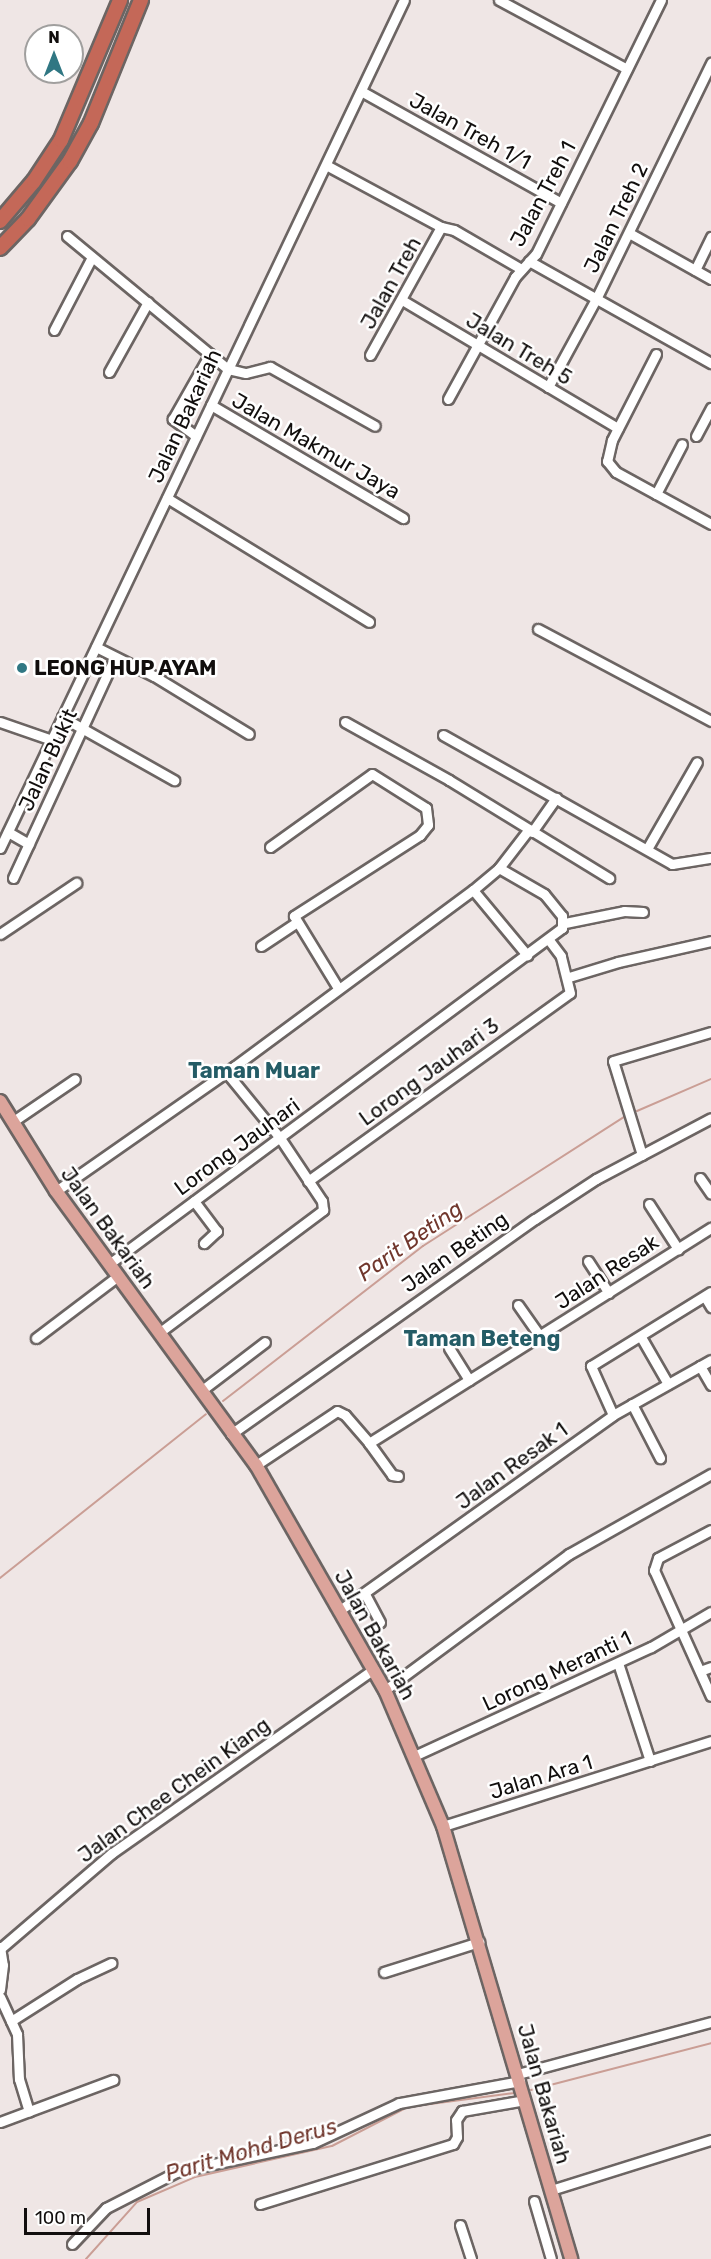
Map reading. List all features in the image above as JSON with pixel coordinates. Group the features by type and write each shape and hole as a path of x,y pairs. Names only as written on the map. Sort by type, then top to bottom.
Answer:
{"highway":[{"path":"0,221 34,181 62,140 120,0"},
{"path":"0,249 28,219 70,161 91,123 141,0"}],"main road":[{"name":"Jalan Bakariah","path":"0,1101 56,1191 202,1390 231,1434 256,1465 385,1689 443,1826 571,2259"}],"street":[{"name":"Jalan Bakariah","path":"0,848 404,0"},
{"path":"500,0 627,69"},
{"name":"Jalan Treh 1","path":"448,399 561,203 661,0"},
{"name":"Jalan Treh 2","path":"548,387 596,299 711,63"},
{"name":"Jalan Treh 1/1","path":"361,91 561,203"},
{"name":"Jalan Treh","path":"326,165 441,227 454,230 521,269"},
{"name":"Jalan Treh","path":"370,355 441,227"},
{"path":"629,233 711,279"},
{"path":"66,236 228,369 246,373 270,367 375,426"},
{"path":"695,270 711,237"},
{"path":"54,330 92,257"},
{"path":"529,261 711,363"},
{"name":"Jalan Treh 5","path":"402,300 618,429"},
{"path":"109,372 148,302"},
{"path":"196,436 173,419 210,354"},
{"path":"656,354 607,453 609,467 711,524"},
{"name":"Jalan Makmur Jaya","path":"211,405 403,518"},
{"path":"696,436 711,408"},
{"path":"656,494 682,444"},
{"path":"167,498 369,622"},
{"path":"538,628 711,721"},
{"path":"96,647 249,734"},
{"name":"Jalan Bukit","path":"13,878 115,657"},
{"path":"62,717 81,730 174,780"},
{"path":"0,722 52,740"},
{"path":"345,722 450,780 609,878"},
{"path":"443,735 674,865 711,858"},
{"path":"647,849 697,762"},
{"path":"261,946 296,919 425,830 426,808 372,774 270,847"},
{"path":"56,1191 226,1072 473,890 499,868 556,798"},
{"path":"8,832 29,844"},
{"path":"499,868 544,894 564,923 624,911 643,912"},
{"path":"0,934 76,884"},
{"path":"473,890 527,955"},
{"path":"296,919 338,988"},
{"name":"Lorong Jauhari","path":"110,1264 559,932 564,923"},
{"path":"548,939 559,952 569,977 618,962 711,941"},
{"name":"Lorong Jauhari 3","path":"308,1181 570,993 569,977"},
{"path":"642,1155 614,1061 711,1032"},
{"path":"160,1332 322,1213 324,1204 280,1138 226,1072"},
{"path":"12,1122 75,1079"},
{"name":"Jalan Beting","path":"231,1434 525,1225 642,1155 711,1118"},
{"path":"700,1178 711,1194"},
{"path":"194,1201 217,1231 204,1243"},
{"path":"649,1204 678,1249"},
{"name":"Jalan Resak","path":"369,1443 711,1228"},
{"path":"588,1262 609,1293"},
{"path":"36,1338 118,1276"},
{"path":"613,1415 591,1366 708,1295 711,1307"},
{"path":"518,1305 540,1337"},
{"path":"641,1337 668,1384"},
{"path":"202,1390 265,1342"},
{"path":"449,1348 469,1380"},
{"name":"Jalan Resak 1","path":"340,1610 613,1415 711,1360"},
{"path":"700,1366 711,1385"},
{"path":"632,1404 660,1458"},
{"path":"256,1465 337,1412 345,1415 392,1475 398,1476"},
{"path":"385,1689 569,1554 711,1474"},
{"path":"711,1530 655,1563 655,1577 711,1695"},
{"path":"365,1594 380,1622"},
{"name":"Lorong Meranti 1","path":"414,1756 618,1663 711,1612"},
{"path":"618,1663 650,1761"},
{"path":"700,1671 711,1667"},
{"name":"Jalan Chee Chein Kiang","path":"0,1947 112,1853 374,1669"},
{"name":"Jalan Ara 1","path":"443,1826 711,1741"},
{"path":"384,1972 478,1942"},
{"path":"0,1947 0,1990"},
{"path":"11,2021 77,1979 111,1963"},
{"path":"0,1997 19,2040 19,2079 29,2111"},
{"path":"72,2244 106,2208 176,2172 313,2143 399,2103 519,2077 711,2022"},
{"path":"0,2122 113,2080"},
{"path":"260,2204 453,2144 457,2137 456,2120 462,2111 525,2100"},
{"path":"551,2190 711,2140"},
{"path":"534,2200 551,2259"},
{"path":"460,2225 470,2258"}],"waterway":[{"name":"Parit Beting","path":"637,1111 711,1079"},
{"name":"Parit Beting","path":"223,1401 423,1246 624,1117"},
{"name":"Parit Beting","path":"0,1578 206,1414"},
{"name":"Parit Mohd Derus","path":"531,2090 711,2043"},
{"name":"Parit Mohd Derus","path":"86,2259 137,2202 195,2177 332,2146 408,2107 515,2093"}],"place":[{"name":"LEONG HUP AYAM","path":"22,668"}],"district":[{"name":"Taman Muar","path":"254,1071"},
{"name":"Taman Beteng","path":"482,1339"}]}
